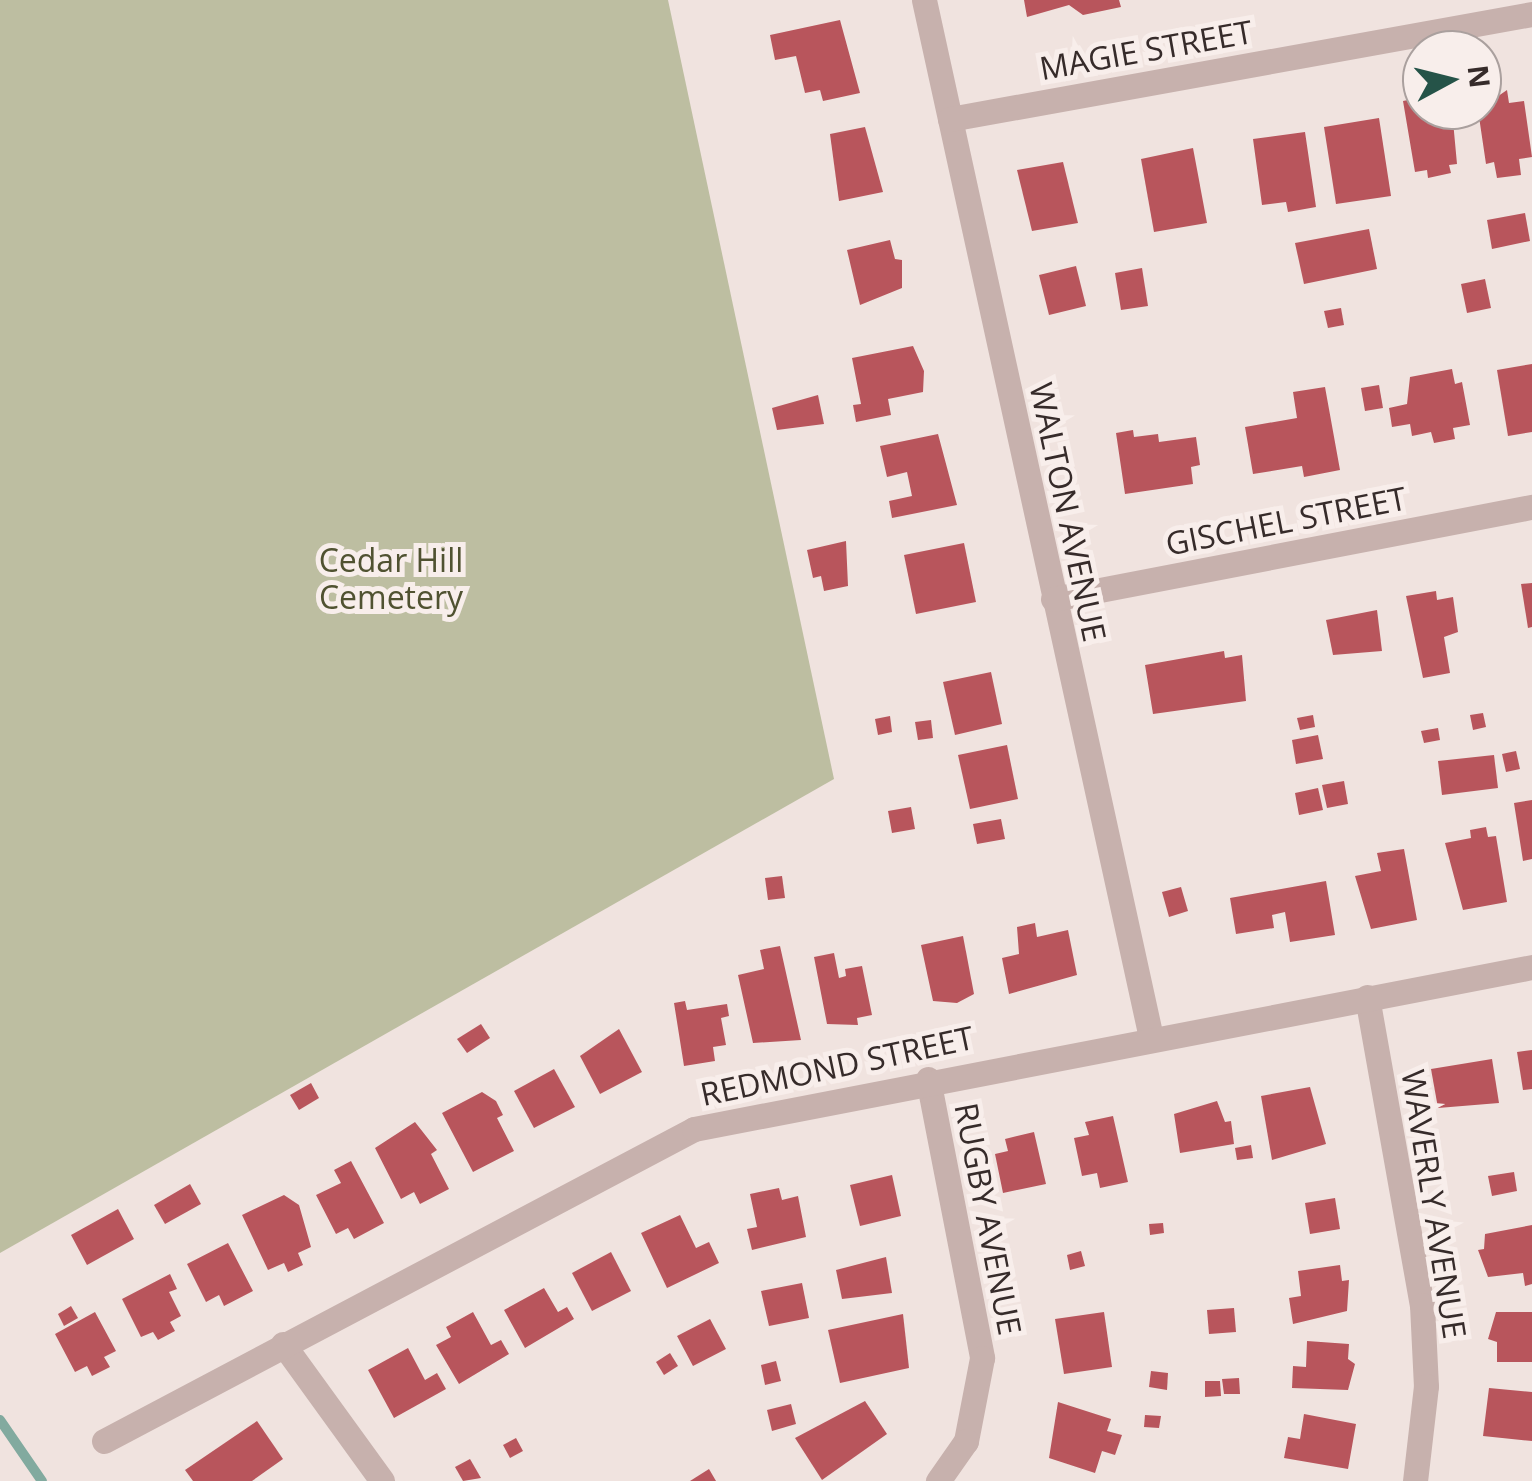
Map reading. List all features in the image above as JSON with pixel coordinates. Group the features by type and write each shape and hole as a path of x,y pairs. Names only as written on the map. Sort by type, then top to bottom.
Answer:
{"street":[{"name":"WALTON AVENUE","path":"924,0 1151,1038"},
{"name":"MAGIE STREET","path":"950,118 1532,14"},
{"name":"GISCHEL STREET","path":"1053,599 1532,507"},
{"name":"REDMOND STREET","path":"104,1441 694,1129 928,1079 1532,967"},
{"name":"WAVERLY AVENUE","path":"1367,998 1422,1305 1426,1386 1415,1481"},
{"name":"RUGBY AVENUE","path":"928,1079 982,1358 966,1441 938,1481"},
{"path":"283,1344 382,1481"}],"green space":[{"name":"Cedar Hill Cemetery","path":"0,0 668,0 834,779 0,1253"}],"building":[{"path":"1024,0 1119,0 1121,7 1083,15 1069,5 1027,17"},
{"path":"840,20 860,93 823,101 820,90 805,93 796,56 775,60 770,35"},
{"path":"1507,90 1509,103 1524,101 1532,157 1519,159 1521,175 1497,178 1494,162 1486,164 1481,130 1502,130 1502,93"},
{"path":"1379,118 1391,196 1336,204 1324,127"},
{"path":"865,127 883,192 839,201 830,134"},
{"path":"1408,130 1454,130 1457,164 1449,165 1451,173 1428,178 1427,170 1415,172"},
{"path":"1305,132 1316,207 1288,212 1286,202 1262,205 1253,139"},
{"path":"1193,148 1207,223 1154,232 1141,159"},
{"path":"1063,162 1078,223 1032,231 1017,170"},
{"path":"1525,213 1530,241 1492,249 1487,220"},
{"path":"1369,229 1377,269 1304,284 1295,243"},
{"path":"890,240 895,259 902,260 902,288 860,305 847,250"},
{"path":"1076,266 1086,306 1049,315 1039,275"},
{"path":"1142,268 1148,306 1121,310 1115,273"},
{"path":"1485,279 1491,308 1467,313 1461,284"},
{"path":"1341,308 1344,325 1328,328 1324,311"},
{"path":"913,346 924,371 923,392 888,399 891,415 856,422 853,405 861,404 852,358"},
{"path":"1532,364 1532,432 1508,436 1497,370"},
{"path":"1452,369 1455,384 1462,382 1470,425 1453,428 1455,439 1434,443 1431,432 1412,436 1410,424 1392,427 1389,408 1407,404 1410,377"},
{"path":"1379,385 1383,408 1365,411 1361,388"},
{"path":"1325,387 1340,470 1304,477 1302,466 1253,474 1245,427 1297,418 1293,392"},
{"path":"818,395 824,424 777,430 772,408"},
{"path":"1133,430 1134,437 1158,434 1159,442 1196,437 1200,465 1191,467 1193,484 1125,494 1116,433"},
{"path":"938,434 957,505 892,518 889,501 912,496 907,472 887,477 880,446"},
{"path":"846,541 848,586 824,591 821,576 813,578 807,550"},
{"path":"964,543 976,602 916,614 904,555"},
{"path":"1532,583 1532,627 1528,628 1521,584"},
{"path":"1436,591 1437,600 1453,597 1458,632 1444,637 1450,673 1423,678 1406,596"},
{"path":"1377,610 1382,651 1333,655 1326,620"},
{"path":"1224,651 1225,658 1242,655 1246,701 1153,714 1145,665"},
{"path":"991,672 1002,724 955,735 943,682"},
{"path":"1483,713 1486,727 1473,730 1470,715"},
{"path":"1313,715 1315,727 1300,730 1297,718"},
{"path":"890,716 892,732 878,735 875,719"},
{"path":"931,720 933,738 918,740 915,722"},
{"path":"1438,728 1440,740 1424,743 1421,731"},
{"path":"1318,735 1323,759 1296,764 1292,740"},
{"path":"1007,745 1018,799 970,809 958,755"},
{"path":"1516,751 1520,769 1506,772 1502,754"},
{"path":"1494,755 1498,788 1442,795 1438,761"},
{"path":"1344,781 1348,804 1327,808 1322,785"},
{"path":"1318,788 1323,810 1299,815 1295,793"},
{"path":"1532,800 1532,859 1523,861 1514,803"},
{"path":"911,807 915,829 892,833 888,811"},
{"path":"1001,819 1005,839 977,844 973,824"},
{"path":"1486,827 1488,837 1496,836 1507,902 1463,910 1445,843 1471,838 1470,830"},
{"path":"1404,849 1417,920 1371,929 1355,876 1381,871 1377,853"},
{"path":"782,876 785,898 768,900 765,878"},
{"path":"1326,881 1335,935 1290,942 1285,912 1272,915 1274,928 1236,934 1230,898"},
{"path":"1181,887 1188,911 1169,917 1162,892"},
{"path":"1035,923 1037,937 1068,930 1077,975 1009,994 1002,958 1019,954 1017,927"},
{"path":"963,936 974,994 957,1003 933,1001 921,945"},
{"path":"780,946 801,1040 753,1043 738,975 764,969 760,950"},
{"path":"834,953 839,978 846,976 845,969 862,966 872,1015 857,1018 858,1025 827,1024 814,957"},
{"path":"685,1001 687,1010 727,1004 729,1016 721,1018 726,1045 713,1047 715,1061 684,1066 674,1003"},
{"path":"481,1024 490,1038 467,1053 457,1039"},
{"path":"619,1029 642,1072 600,1094 580,1056"},
{"path":"1532,1050 1532,1089 1523,1090 1517,1052"},
{"path":"1492,1059 1499,1103 1438,1108 1431,1069"},
{"path":"554,1069 575,1107 534,1128 514,1091"},
{"path":"311,1083 319,1098 299,1110 290,1095"},
{"path":"1310,1087 1326,1144 1272,1160 1261,1096"},
{"path":"482,1092 496,1101 503,1115 497,1118 514,1151 473,1172 442,1113"},
{"path":"1217,1101 1225,1122 1231,1121 1234,1144 1180,1153 1174,1114"},
{"path":"1113,1116 1128,1182 1100,1188 1097,1173 1082,1176 1074,1138 1089,1135 1085,1122"},
{"path":"415,1122 437,1150 431,1154 449,1189 420,1204 414,1192 401,1199 375,1148"},
{"path":"1034,1132 1046,1184 1003,1193 995,1154 1008,1151 1005,1139"},
{"path":"1251,1145 1253,1158 1237,1160 1235,1148"},
{"path":"351,1161 384,1223 354,1239 348,1228 336,1234 316,1195 341,1183 334,1170"},
{"path":"1514,1172 1517,1191 1492,1196 1488,1176"},
{"path":"892,1175 901,1216 860,1226 850,1185"},
{"path":"190,1184 201,1204 165,1224 154,1205"},
{"path":"779,1188 782,1200 798,1196 806,1237 752,1250 747,1229 757,1227 750,1194"},
{"path":"284,1195 299,1205 311,1247 298,1253 303,1265 288,1272 284,1263 268,1270 242,1215"},
{"path":"1335,1198 1340,1229 1310,1234 1305,1203"},
{"path":"118,1209 134,1239 87,1265 71,1235"},
{"path":"680,1215 696,1248 709,1242 719,1263 667,1288 641,1233"},
{"path":"1163,1223 1164,1233 1150,1235 1149,1224"},
{"path":"1532,1225 1532,1284 1525,1286 1523,1273 1488,1277 1478,1250 1484,1249 1485,1234"},
{"path":"228,1243 253,1291 224,1306 219,1295 206,1302 187,1264"},
{"path":"1081,1251 1085,1266 1070,1270 1067,1255"},
{"path":"611,1252 631,1291 592,1311 572,1273"},
{"path":"886,1257 892,1293 842,1299 836,1270"},
{"path":"1340,1265 1342,1281 1349,1280 1347,1311 1293,1324 1289,1298 1301,1296 1298,1271"},
{"path":"170,1274 177,1289 169,1292 181,1316 170,1322 175,1331 158,1340 153,1332 141,1337 122,1299"},
{"path":"802,1283 809,1318 769,1326 761,1291"},
{"path":"544,1288 558,1312 567,1307 574,1319 525,1348 504,1310"},
{"path":"71,1306 78,1318 64,1326 58,1314"},
{"path":"1234,1308 1236,1332 1209,1334 1207,1310"},
{"path":"95,1312 116,1351 104,1357 110,1367 92,1376 87,1366 75,1372 55,1334"},
{"path":"473,1312 491,1345 501,1340 509,1354 459,1384 436,1345 451,1337 446,1327"},
{"path":"1104,1312 1112,1367 1064,1374 1055,1319"},
{"path":"1496,1312 1532,1312 1532,1362 1497,1362 1497,1342 1488,1339"},
{"path":"903,1314 909,1368 840,1383 828,1330"},
{"path":"710,1319 726,1349 693,1366 677,1336"},
{"path":"1307,1341 1349,1344 1348,1359 1355,1364 1348,1390 1292,1388 1293,1366 1306,1367"},
{"path":"408,1348 425,1380 437,1373 446,1389 394,1418 368,1370"},
{"path":"670,1353 678,1366 664,1375 656,1362"},
{"path":"776,1361 781,1381 765,1385 761,1365"},
{"path":"1151,1371 1168,1373 1167,1390 1149,1387"},
{"path":"1239,1378 1240,1394 1224,1394 1222,1379"},
{"path":"1205,1381 1220,1381 1221,1396 1205,1397"},
{"path":"1489,1388 1532,1392 1532,1441 1483,1436"},
{"path":"865,1401 887,1434 822,1480 795,1438"},
{"path":"1058,1402 1111,1419 1107,1431 1122,1435 1115,1455 1102,1451 1095,1473 1049,1458"},
{"path":"791,1404 796,1424 772,1431 767,1410"},
{"path":"1304,1414 1356,1424 1348,1469 1284,1458 1288,1437 1300,1439"},
{"path":"1145,1415 1161,1416 1159,1428 1144,1427"},
{"path":"257,1421 283,1459 252,1481 193,1481 185,1470"},
{"path":"516,1438 523,1451 510,1458 503,1445"},
{"path":"470,1459 481,1478 463,1481 455,1467"},
{"path":"709,1469 716,1481 690,1481"}],"waterway":[{"path":"0,1420 42,1481"}]}
